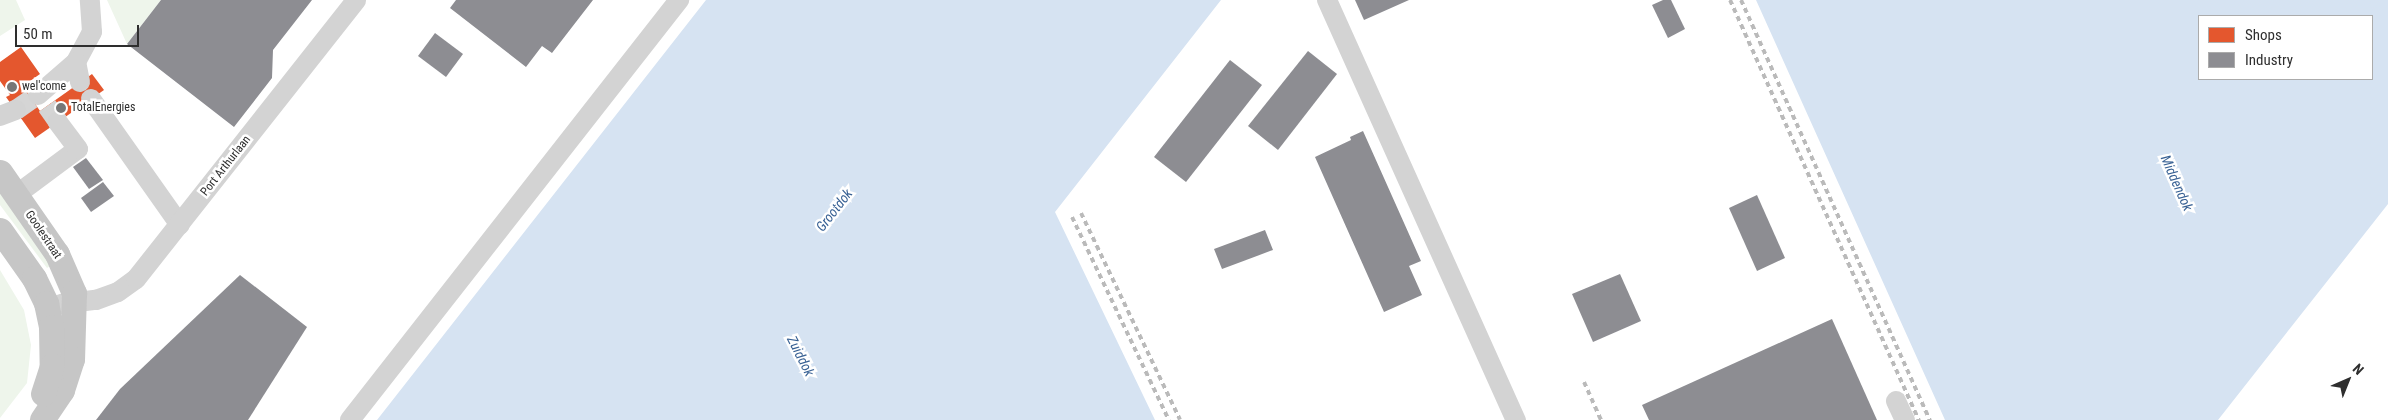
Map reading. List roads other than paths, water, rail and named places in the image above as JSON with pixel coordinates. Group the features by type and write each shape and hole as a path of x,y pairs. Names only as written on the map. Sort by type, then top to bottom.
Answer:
{"main road":[{"name":"Goolestraat","path":"0,172 58,254 70,280 76,304"},
{"path":"0,230 34,278 46,304 51,327 52,366 34,420"},
{"path":"42,420 62,390 72,359 76,304"}],"street":[{"path":"16,195 78,149 32,108 76,62 92,32 90,0"},
{"name":"Port Arthurlaan","path":"46,304 76,304 118,292 136,279 356,0"},
{"path":"350,420 679,0"},
{"path":"1327,0 1516,420"},
{"path":"76,62 85,90 180,225"},
{"path":"1896,401 1905,420"}],"water":[{"path":"706,0 1221,0 1055,212 1155,420 377,420"},
{"name":"Middendok","path":"1756,0 2388,0 2388,204 2218,420 1945,420"}],"tunnel":[{"path":"16,110 32,99"},
{"path":"47,106 58,122"}],"railway":[{"path":"1730,0 1919,420"},
{"path":"1741,0 1930,420"},
{"path":"1081,213 1180,420"},
{"path":"1072,217 1169,420"},
{"path":"1584,382 1601,420"}],"place":[{"name":"wel'come","path":"12,87"},
{"name":"TotalEnergies","path":"61,108"}],"water label":[{"name":"Grootdok","path":"834,210"},
{"name":"Zuiddok","path":"801,356"}]}
